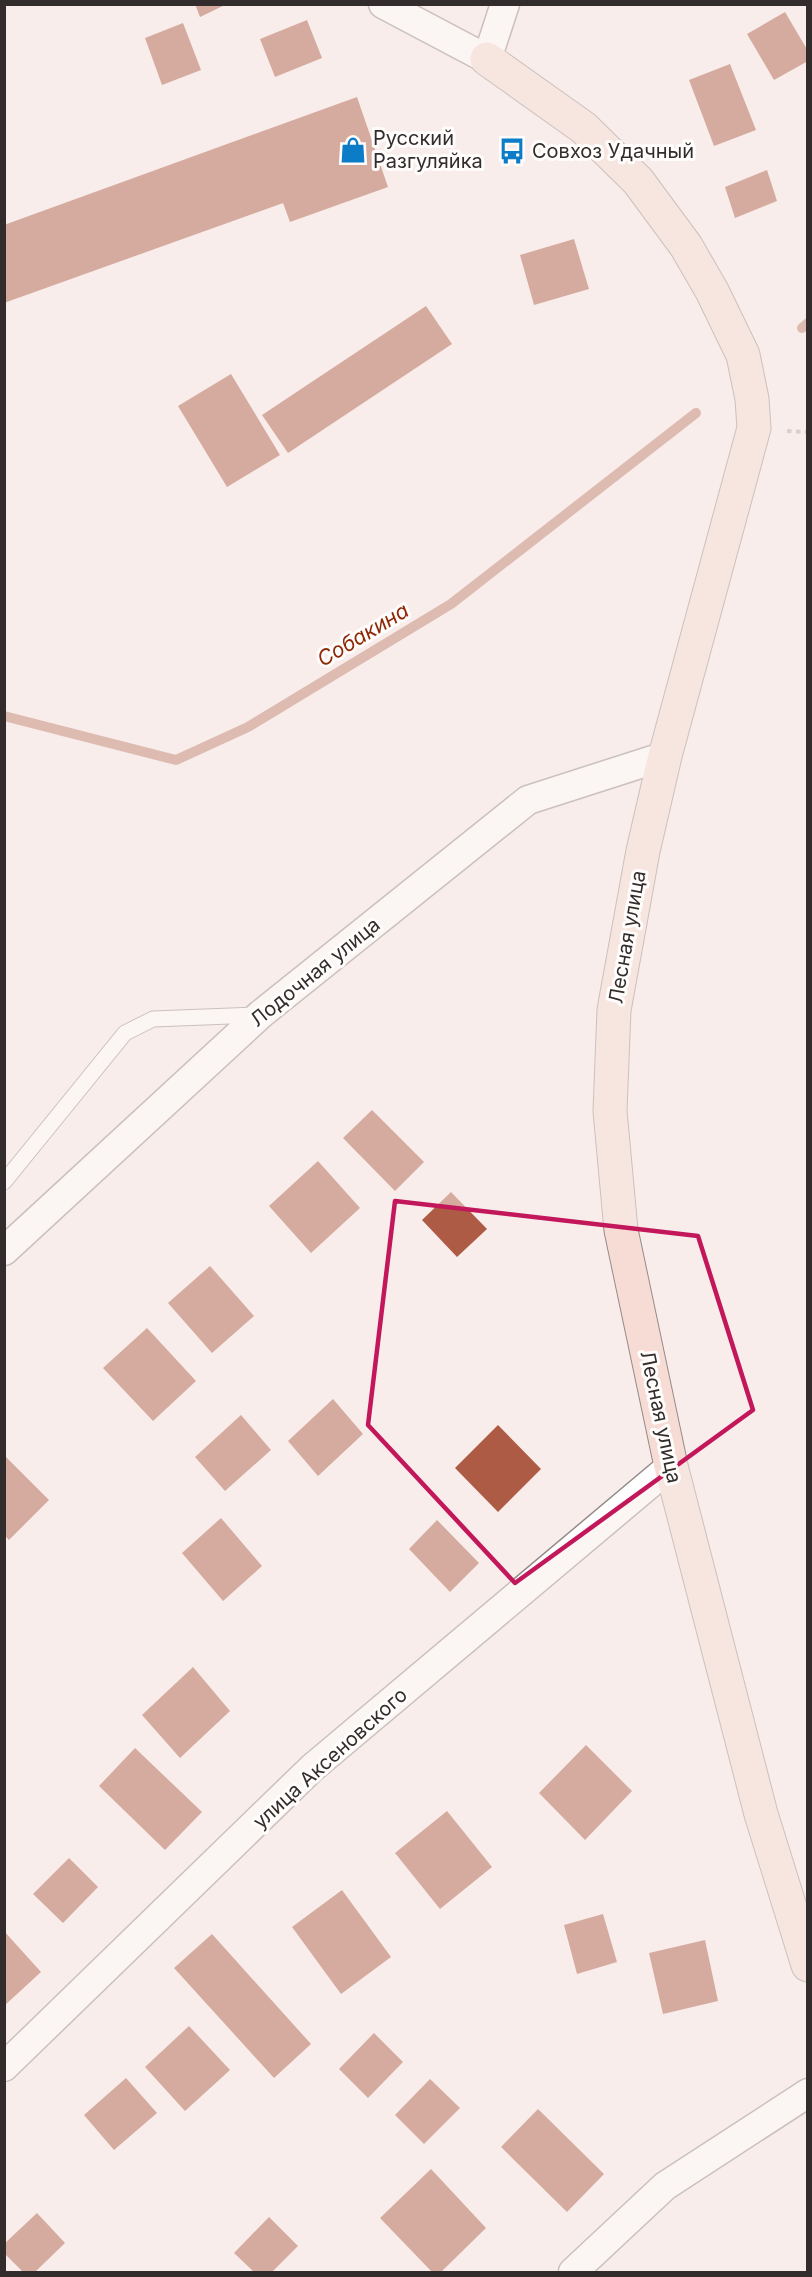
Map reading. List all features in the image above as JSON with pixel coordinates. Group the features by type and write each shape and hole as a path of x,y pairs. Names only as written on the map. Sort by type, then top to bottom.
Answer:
{"main road":[{"name":"Лесная улица","path":"487,59 584,128 638,181 686,246 712,291 743,355 752,399 754,428 665,756 643,851 614,1010 610,1111 621,1230 671,1466 761,1814 807,1965"}],"street":[{"path":"383,4 487,59 505,4"},
{"name":"Лодочная улица","path":"4,1251 261,1014 528,800 665,756"},
{"name":"улица Аксеновского","path":"4,2067 312,1768 671,1466"},
{"path":"573,2272 665,2186 807,2093"}],"lane":[{"path":"4,1182 125,1033 153,1019 261,1014"}],"highlighted area":[{"path":"395,1201 698,1236 753,1410 515,1583 368,1425"}],"building":[{"path":"195,4 227,4 200,17"},
{"path":"785,12 808,51 808,61 774,80 747,34"},
{"path":"307,20 322,58 275,77 260,39"},
{"path":"183,23 201,70 162,85 145,38"},
{"path":"730,64 756,130 714,146 689,80"},
{"path":"357,97 388,187 290,222 283,203 4,303 4,225"},
{"path":"767,170 777,201 735,218 725,187"},
{"path":"574,239 589,289 534,305 520,255"},
{"path":"426,306 452,344 288,453 262,415"},
{"path":"231,374 280,455 227,487 178,406"},
{"path":"372,1110 424,1162 395,1191 343,1138"},
{"path":"318,1161 360,1208 311,1253 269,1206"},
{"path":"451,1192 487,1229 457,1257 422,1220"},
{"path":"210,1266 254,1316 212,1353 168,1303"},
{"path":"147,1328 196,1381 153,1421 103,1368"},
{"path":"333,1399 363,1434 318,1476 288,1441"},
{"path":"241,1415 271,1450 225,1491 195,1457"},
{"path":"498,1425 541,1469 498,1512 455,1468"},
{"path":"5,1456 49,1500 9,1540 5,1536"},
{"path":"221,1518 262,1566 223,1601 182,1553"},
{"path":"437,1520 479,1563 450,1592 409,1549"},
{"path":"193,1667 230,1711 180,1758 142,1715"},
{"path":"586,1745 632,1791 585,1840 539,1793"},
{"path":"135,1748 202,1812 165,1850 99,1786"},
{"path":"447,1811 492,1867 440,1909 395,1853"},
{"path":"69,1858 98,1887 63,1923 33,1894"},
{"path":"342,1890 391,1957 341,1994 292,1927"},
{"path":"603,1914 617,1962 577,1974 564,1925"},
{"path":"4,1931 41,1972 4,2006"},
{"path":"212,1934 311,2044 274,2078 174,1968"},
{"path":"705,1940 718,2001 663,2014 649,1953"},
{"path":"189,2026 230,2070 185,2111 145,2067"},
{"path":"374,2033 403,2062 368,2098 339,2069"},
{"path":"126,2078 157,2113 114,2150 84,2115"},
{"path":"430,2079 460,2108 424,2144 395,2115"},
{"path":"538,2109 604,2174 567,2212 501,2147"},
{"path":"431,2169 486,2228 441,2272 432,2272 380,2218"},
{"path":"37,2213 65,2243 35,2272 23,2272 4,2253 4,2244"},
{"path":"269,2217 298,2246 272,2272 254,2272 234,2253"}],"waterway":[{"name":"Собакина","path":"802,328 808,323"},
{"name":"Собакина","path":"4,716 176,760 248,727 451,604 696,413"}],"place":[{"name":"Русский Разгуляйка","path":"353,150"},
{"name":"Совхоз Удачный","path":"512,151"}]}
